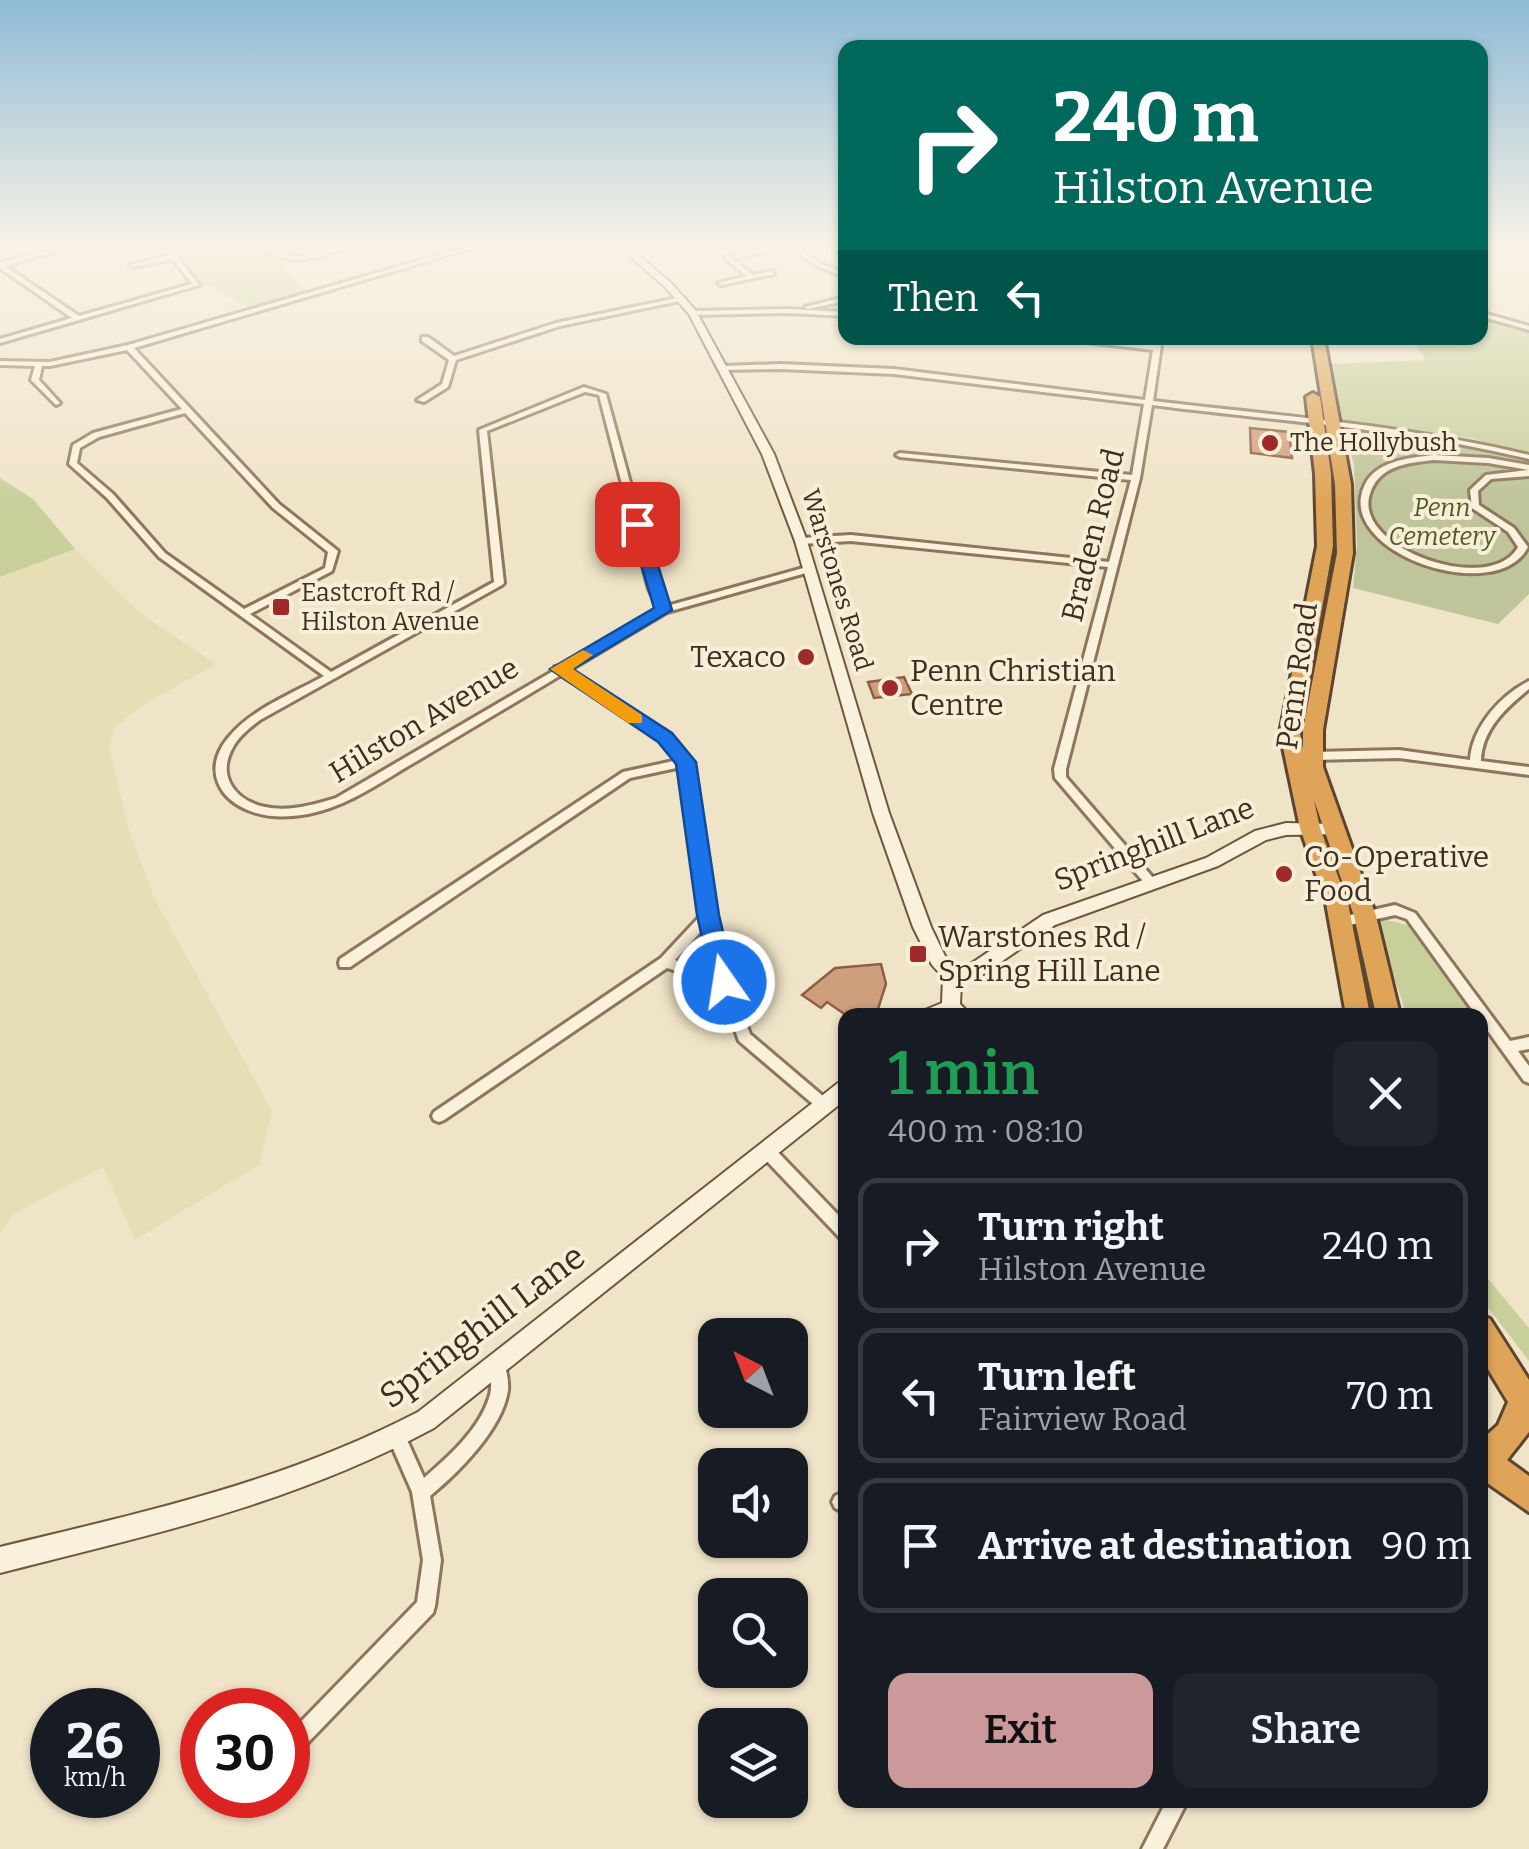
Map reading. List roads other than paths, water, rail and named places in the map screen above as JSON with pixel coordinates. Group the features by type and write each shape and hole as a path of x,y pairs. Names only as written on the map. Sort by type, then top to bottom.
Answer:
{"highway":[{"name":"Penn Road","path":"1306,345 1324,425 1343,484 1345,553 1313,730 1313,756 1365,916 1386,1008"},
{"name":"Penn Road","path":"1318,345 1326,546 1290,733 1310,828 1341,922 1357,1008"},
{"path":"1488,1342 1526,1405 1508,1440 1488,1454"},
{"path":"1488,1465 1529,1496"}],"street":[{"path":"0,341 38,330"},
{"path":"0,363 39,365 129,347 186,330"},
{"path":"421,400 448,382 447,370 453,359 539,330"},
{"name":"Warstones Road","path":"702,330 768,454 802,541 881,813 922,927 938,960 952,975"},
{"path":"425,338 453,359"},
{"path":"1131,345 1157,348"},
{"name":"Braden Road","path":"1151,883 1062,778 1060,769 1136,478 1158,345"},
{"path":"129,347 276,506 329,544 335,557 321,575 244,613"},
{"path":"39,365 35,380 56,402"},
{"path":"724,368 930,374 1468,440 1529,457"},
{"name":"Hilston Avenue","path":"664,610 602,394 592,389 483,430 500,580 494,587 256,718 230,741 220,762 227,792 268,812 312,810 340,801 664,610 810,569"},
{"path":"186,410 96,435 76,448 71,459 162,554 330,676"},
{"path":"900,456 1136,478"},
{"path":"1464,457 1529,470 1489,477 1474,490 1475,506 1512,530 1523,547 1514,560 1493,569 1467,572 1420,560 1388,540 1364,510 1363,499 1372,480 1389,468 1414,459 1464,457"},
{"path":"802,541 851,538 1112,566"},
{"path":"560,669 665,738 686,762 708,915 724,982 744,1036 825,1106"},
{"path":"1475,764 1476,746 1483,731 1529,684"},
{"path":"1313,756 1398,754 1529,771"},
{"path":"345,963 627,775 686,762"},
{"name":"Springhill Lane","path":"952,975 970,974 1049,920 1212,862 1262,835 1310,828 1336,830"},
{"path":"1341,922 1396,910 1411,916 1480,1008"},
{"path":"439,1116 666,962 708,915"},
{"path":"666,962 724,982"},
{"path":"948,1008 952,975"},
{"path":"1488,1019 1529,1077"},
{"path":"1509,1047 1529,1043"},
{"name":"Springhill Lane","path":"0,1560 268,1492 332,1469 397,1437 426,1420 838,1096"},
{"path":"768,1152 838,1226"},
{"path":"421,1492 444,1475 482,1426 500,1392 497,1365"},
{"path":"310,1727 426,1606 432,1560 421,1492 397,1437"},
{"path":"1152,1849 1174,1808"}],"place":[{"name":"The Hollybush","path":"1270,443"},
{"name":"Eastcroft Rd / Hilston Avenue","path":"281,607"},
{"name":"Texaco","path":"806,657"},
{"name":"Penn Christian Centre","path":"890,688"},
{"name":"Co-Operative Food","path":"1284,874"},
{"name":"Warstones Rd / Spring Hill Lane","path":"918,954"}],"park label":[{"name":"Penn Cemetery","path":"1442,522"}]}
